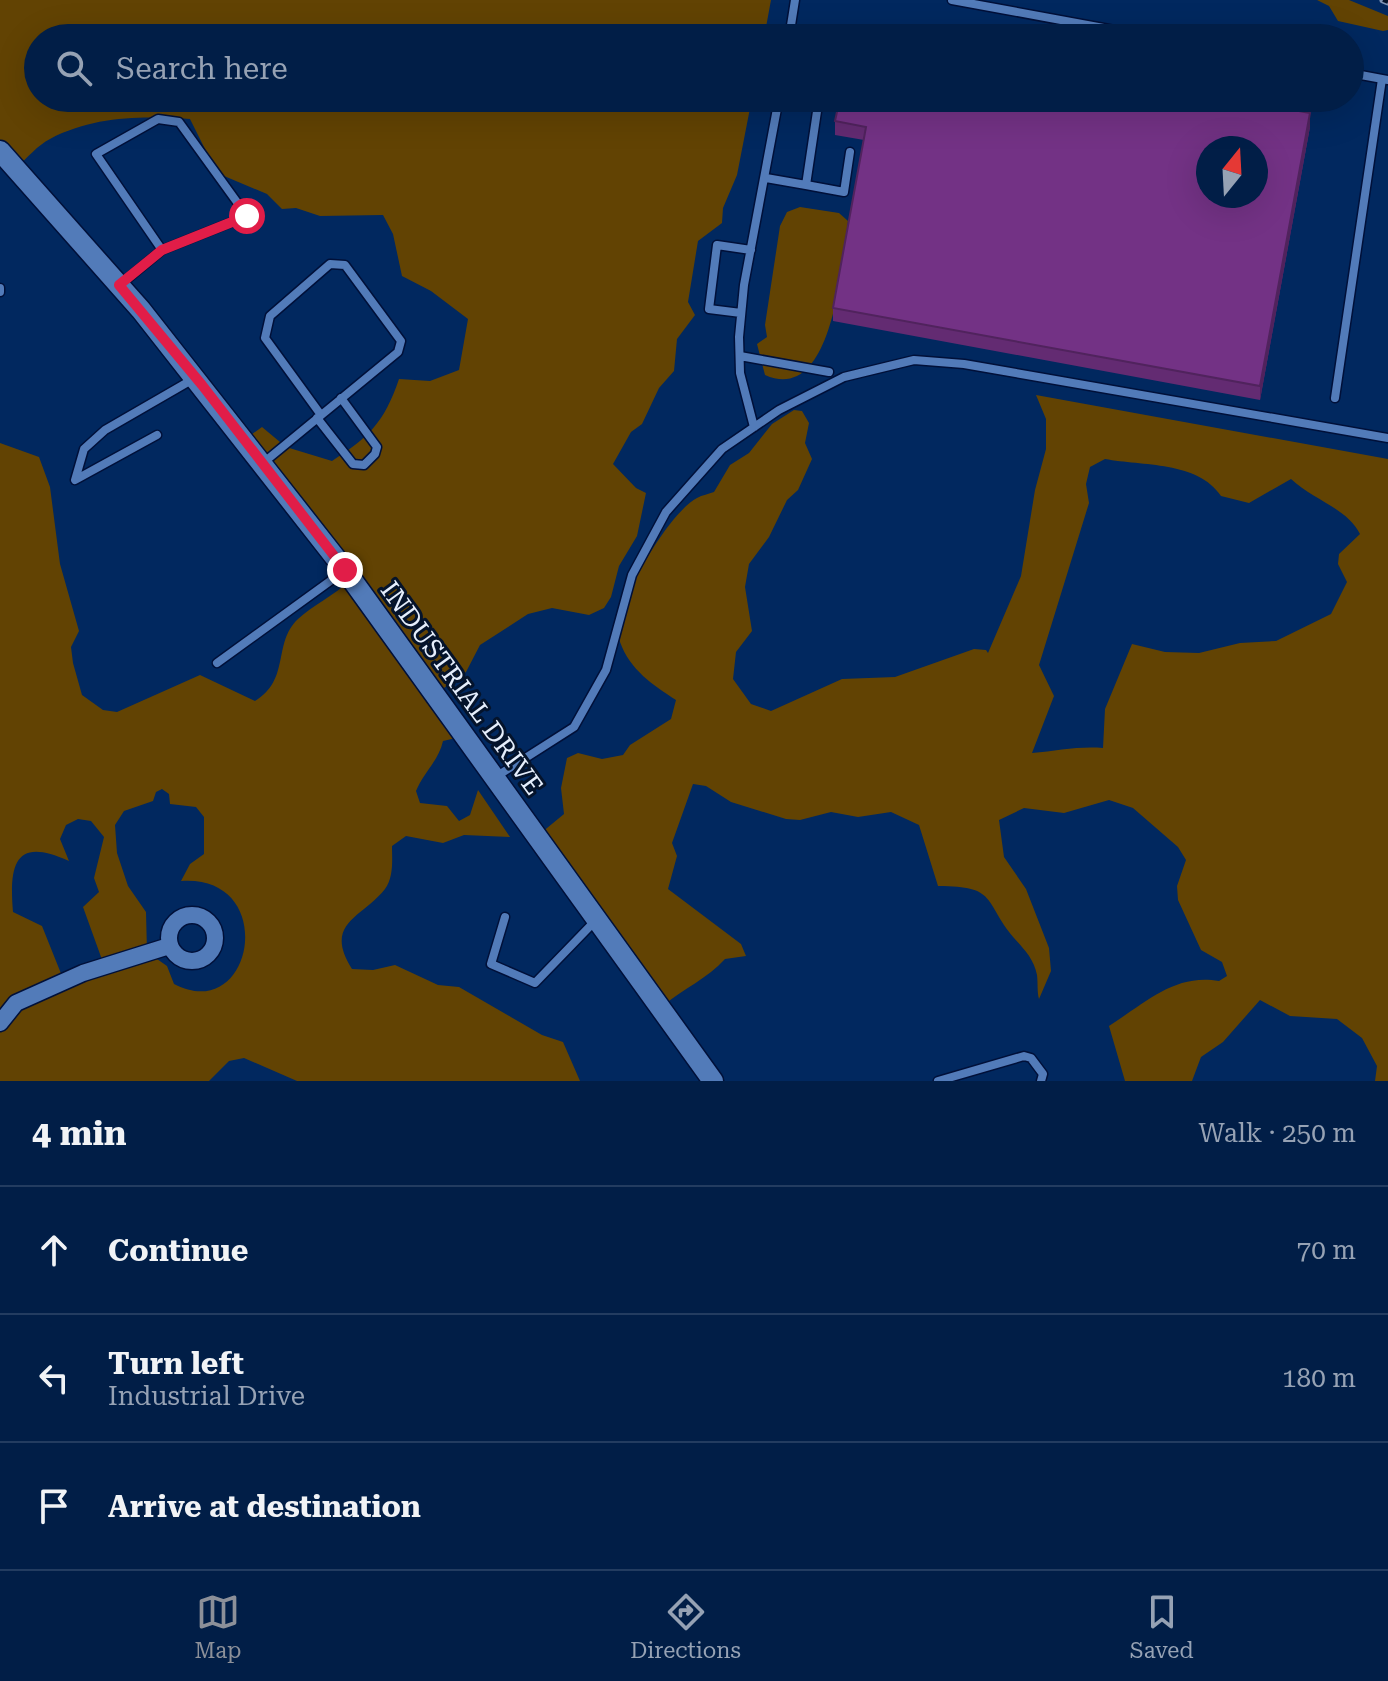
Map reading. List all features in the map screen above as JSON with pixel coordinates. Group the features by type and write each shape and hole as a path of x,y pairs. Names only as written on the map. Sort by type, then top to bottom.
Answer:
{"street":[{"name":"INDUSTRIAL DRIVE","path":"0,151 196,377 345,570 713,1081"},
{"path":"0,1023 16,1003 83,973 169,946"}],"lane":[{"path":"791,24 795,0"},
{"path":"952,0 1082,24"},
{"path":"1335,398 1385,80 1364,76"},
{"path":"754,427 740,356 741,313 777,112"},
{"path":"806,185 817,112"},
{"path":"119,285 162,250 247,216 179,122 158,119 96,154 162,250"},
{"path":"766,178 844,192 850,152"},
{"path":"741,313 709,309 717,245 751,250"},
{"path":"262,463 319,416 341,398 398,352 401,341 345,265 330,264 270,316 265,338 319,416 353,464 364,465 375,454 377,447 341,398"},
{"path":"740,356 829,372"},
{"path":"494,779 574,727 606,670 632,575 666,512 722,449 779,410 844,377 914,360 964,364 1388,438"},
{"path":"157,435 75,480 84,449 105,430 196,377"},
{"path":"217,663 345,570"},
{"path":"505,917 491,964 535,983 597,919"},
{"path":"938,1081 1024,1056 1031,1058 1043,1074 1041,1081"}],"shaded area":[{"path":"0,0 771,0 767,24 24,24 24,112 749,112 737,175 723,208 722,223 698,241 688,302 695,315 677,339 674,371 659,388 642,424 631,432 613,464 636,488 646,493 637,536 619,566 611,597 604,608 589,615 552,608 528,614 480,645 466,672 437,693 465,736 443,741 416,791 420,803 447,806 459,821 470,815 478,790 510,837 464,835 443,843 406,836 392,846 391,874 385,889 349,923 342,941 344,954 352,969 373,970 395,965 438,985 459,987 542,1035 563,1042 580,1081 297,1081 244,1058 229,1061 209,1081 0,1081 0,443 39,457 50,487 60,564 79,631 71,647 82,695 103,710 117,712 200,675 255,701 266,692 278,672 290,629 304,614 350,581 245,439 262,427 286,447 332,461 374,428 399,379 430,381 459,370 468,319 431,291 402,276 393,234 383,215 320,216 296,208 282,209 267,194 217,173 190,119 118,119 84,126 46,142 17,167 0,149","holes":["162,789 169,794 170,804 196,807 204,817 204,854 190,864 181,881 212,885 233,900 243,922 245,946 237,968 223,985 201,991 174,984 167,966 147,952 146,912 128,886 117,853 115,825 124,811 153,801 156,792","78,819 91,821 104,837 94,878 99,892 83,907 105,968 64,981 42,926 13,912 12,880 19,859 26,853 51,854 69,861 60,839 66,825"]},
{"path":"1317,0 1349,0 1388,16 1388,30 1338,21 1329,6"},
{"path":"800,207 839,213 848,221 830,324 820,350 806,370 788,379 765,375 757,344 767,337 765,325 780,226 787,212"},
{"path":"1036,395 1388,459 1388,1081 1375,1081 1377,1066 1362,1038 1337,1019 1290,1016 1260,1000 1223,1042 1201,1057 1192,1081 1125,1081 1109,1026 1174,986 1188,981 1219,981 1227,976 1222,962 1201,950 1178,900 1177,886 1186,860 1178,847 1133,808 1109,800 1064,813 1024,808 999,820 1004,857 1026,889 1049,948 1051,971 1039,999 1036,969 1031,959 987,898 971,889 938,886 919,825 891,812 858,817 831,812 800,820 786,819 731,802 706,786 693,784 672,843 677,856 668,889 741,944 746,956 725,959 664,1005 541,833 564,814 561,788 567,758 578,753 602,759 623,755 630,745 671,719 676,700 636,669 624,652 619,627 624,608 644,564 671,522 697,498 714,492 730,465 749,453 772,424 794,410 802,411 809,423 805,443 812,459 798,490 787,500 769,537 749,564 745,587 752,631 736,652 733,679 751,704 771,711 842,679 895,677 974,649 988,653 1021,576 1035,490 1046,449 1046,419","holes":["1105,459 1184,471 1198,476 1221,496 1249,503 1291,479 1347,517 1360,534 1339,554 1338,564 1347,582 1331,614 1276,641 1240,643 1199,653 1165,652 1132,644 1105,709 1103,748 1032,753 1054,696 1039,665 1089,503 1086,484 1090,467"]}],"building":[{"path":"837,112 1310,113 1260,386 833,308 866,127 835,121"}],"railway":[{"path":"1383,0 1388,2"}],"route":[{"path":"247,216 162,250 119,285 202,385 345,570"}]}
